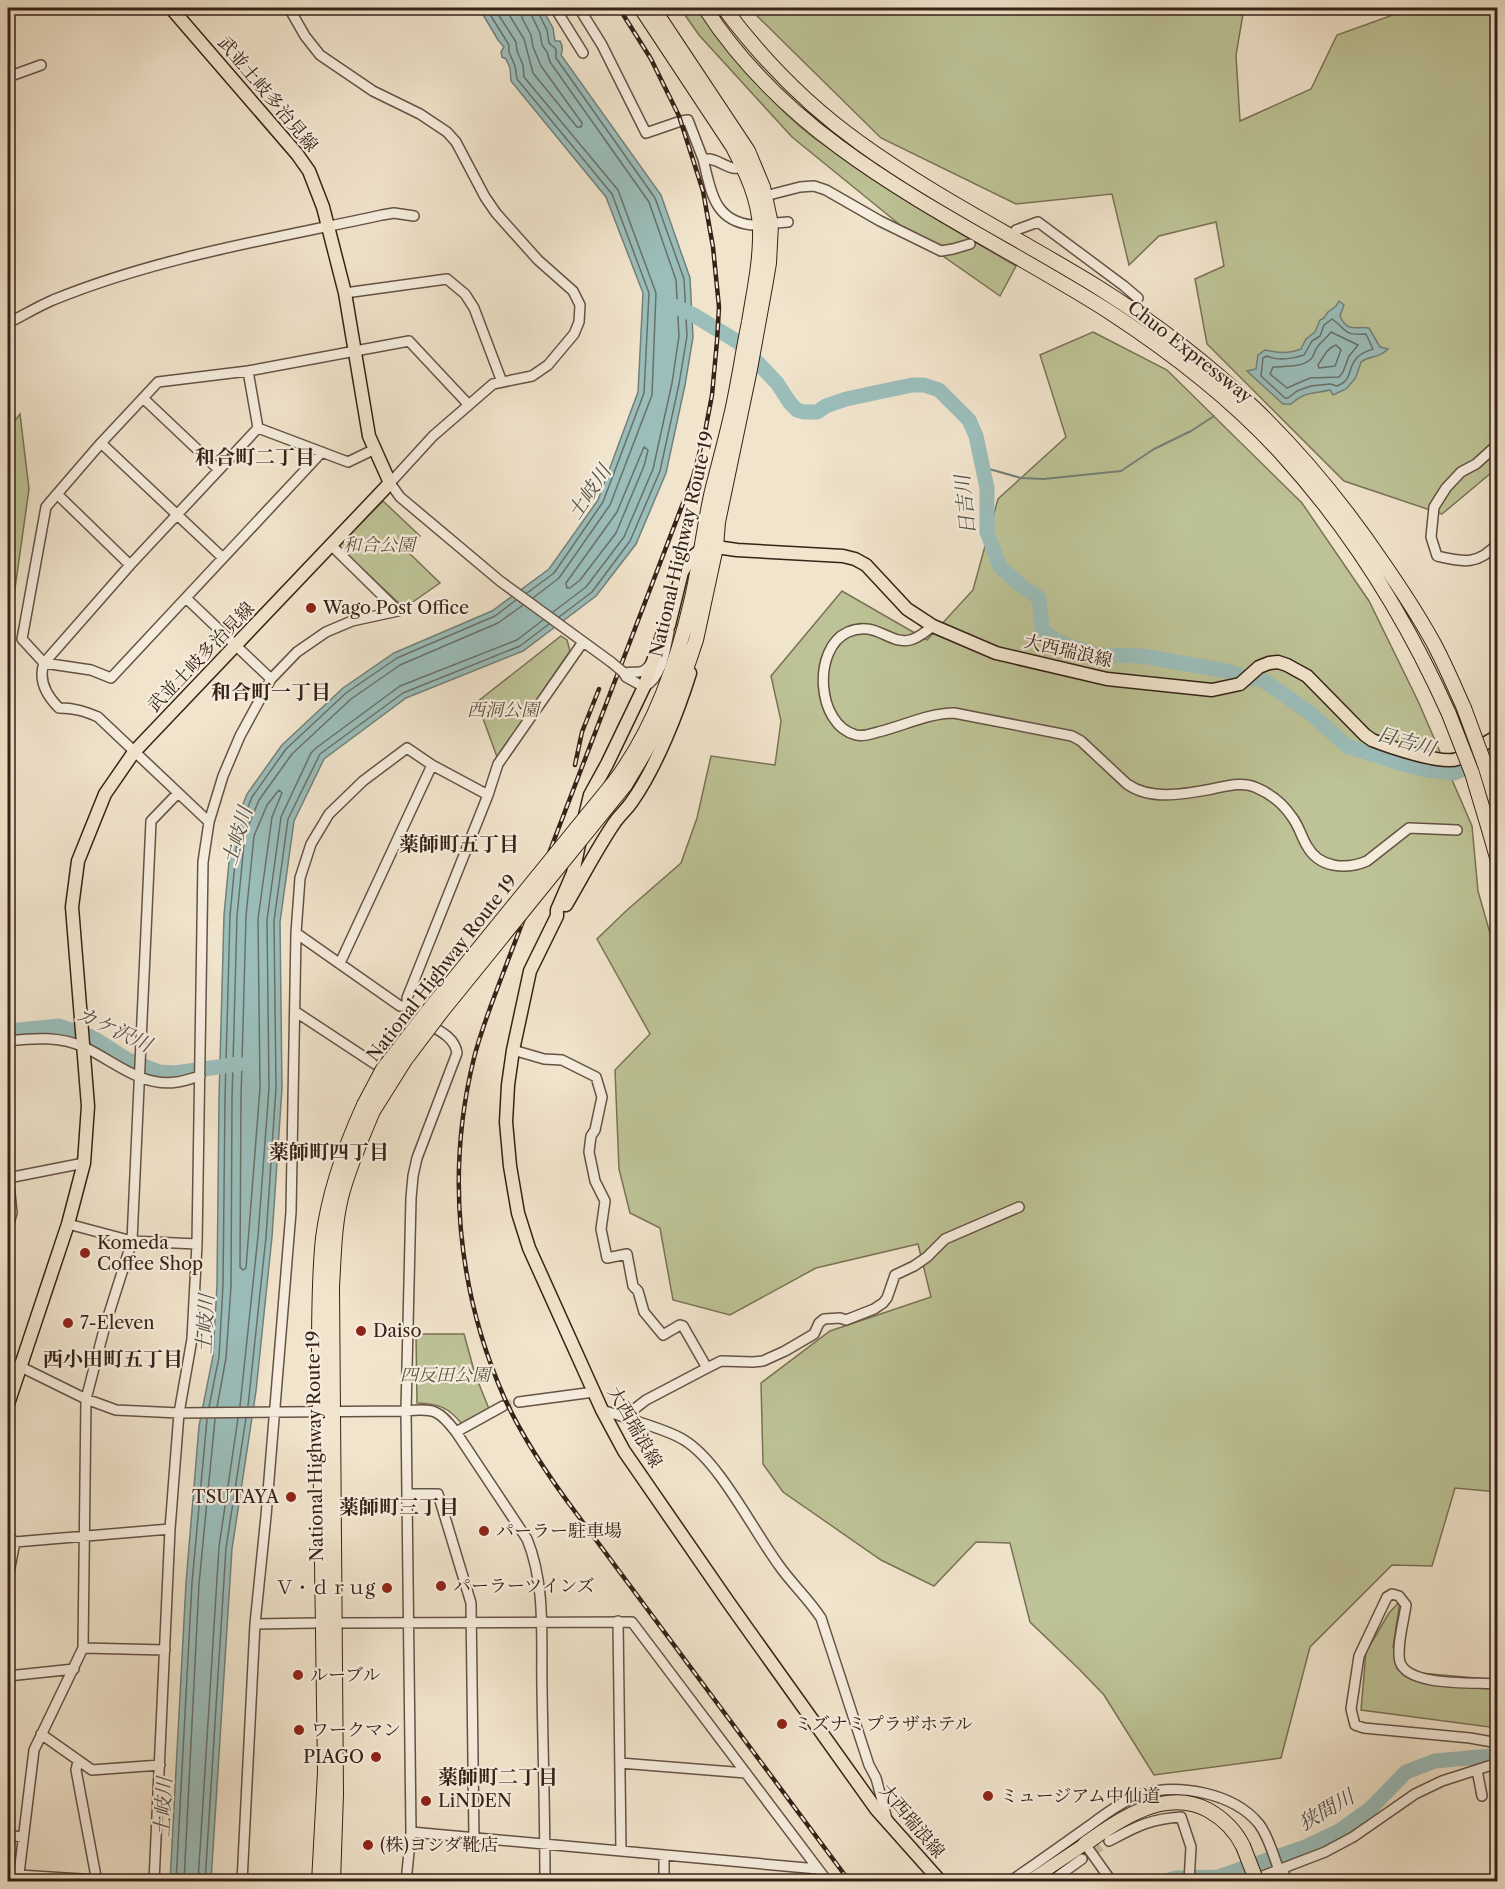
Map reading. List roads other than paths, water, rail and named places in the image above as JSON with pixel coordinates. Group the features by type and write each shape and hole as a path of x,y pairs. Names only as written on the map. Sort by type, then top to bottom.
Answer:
{"highway":[{"name":"National Highway Route 19","path":"641,8 733,147 754,194 760,226 751,338"},
{"name":"National Highway Route 19","path":"620,783 669,679 692,598 718,522 751,338 769,263 771,224 765,196 748,152 653,8"},
{"name":"Chuo Expressway","path":"705,8 729,41 758,74 815,129 885,180 1109,312 1171,355 1219,394 1283,455 1325,506 1367,563 1396,608 1429,668 1472,773 1497,861"},
{"name":"Chuo Expressway","path":"724,8 791,85 859,143 1009,236 1096,286 1151,323 1205,363 1266,418 1334,494 1424,625 1464,708 1485,765 1497,807"},
{"name":"National Highway Route 19","path":"319,1881 325,1772 326,1411 336,1228 342,1191 368,1108 650,746 682,681 696,640 709,548"},
{"name":"National Highway Route 19","path":"326,1411 336,1782 333,1881"},
{"path":"1085,1844 1112,1825 1140,1810 1158,1804 1182,1803 1203,1808 1222,1819 1238,1836 1257,1881"}],"main road":[{"name":"武並土岐多治見線","path":"8,1404 68,1224 84,1163 88,1106 72,907 78,861 105,794 134,752 390,483 369,436 345,293 317,188 297,154 171,8"},
{"path":"557,916 557,910 573,873 590,795 644,687 664,630 669,625 682,572 690,559 709,548"},
{"name":"大西瑞浪線","path":"709,548 843,556 855,559 867,565 907,609 933,626 996,652 1107,679 1212,690 1240,684 1259,667 1278,662 1297,670 1317,685 1372,740 1438,760 1458,759 1497,736"},
{"path":"557,916 562,912 616,821 633,800 667,734 684,691 694,658 696,640"},
{"path":"586,812 590,818 610,825 616,821"},
{"name":"大西瑞浪線","path":"557,916 530,971 508,1085 506,1122 510,1166 518,1214 529,1248 602,1410 624,1451 876,1809 941,1881"},
{"path":"1028,1881 1085,1844"}],"street":[{"path":"289,8 305,36 320,55 372,91 420,114 447,132 456,142 496,213 538,260 573,291 579,305 579,322 574,334 548,365 532,376 493,384 433,436 390,483 400,498 500,581 611,662 624,672 626,677 644,687 655,678 661,666 669,625"},
{"path":"555,8 583,53"},
{"path":"579,8 602,45 645,133 688,120 718,208 732,218 752,225"},
{"path":"8,77 41,65"},
{"path":"703,159 717,160 732,168 743,167"},
{"path":"765,196 800,187 814,186 826,190 880,221 941,251 970,244"},
{"path":"8,323 52,301 201,254 394,213 414,216"},
{"path":"776,223 788,222"},
{"path":"1016,230 1038,222 1138,298"},
{"path":"345,293 447,279 465,294 474,308 502,382"},
{"path":"322,452 111,678 91,670 44,663 22,639 46,507 158,382 248,371 409,341 468,404"},
{"path":"248,371 258,429"},
{"path":"143,398 219,470"},
{"path":"258,429 348,462 375,449"},
{"path":"209,822 98,717 72,708 59,708 51,700 45,688 41,671 44,663 130,565 258,429"},
{"path":"101,443 223,558"},
{"path":"1497,444 1476,464 1461,472 1446,488 1434,507 1431,528 1431,537 1437,556 1462,562 1480,557 1492,550 1497,543"},
{"path":"57,494 130,565"},
{"path":"154,1881 170,1529 192,1339 197,1244 203,862 209,822 223,776 240,736 271,679 297,652 326,632 352,621 398,611 331,545"},
{"path":"186,598 271,679"},
{"path":"933,626 905,641 869,628 850,631 842,635 829,652 824,674 828,710 836,723 844,730 861,736 946,713 954,713 1072,736 1081,741 1127,784 1147,793 1178,794 1244,784 1256,787 1278,801 1292,816 1307,846 1316,857 1340,867 1367,861 1409,828 1457,830"},
{"path":"296,1012 375,1064 410,1010 407,998 488,795 498,764 583,642"},
{"path":"624,672 638,673 646,670 654,658"},
{"path":"242,1881 255,1624 291,1212 296,933 300,878 311,844 329,814 363,781 407,748 432,765 488,795"},
{"path":"340,963 432,765"},
{"path":"78,1761 76,1770 97,1881 19,1878 34,1750 83,1648 86,1399 105,1326 132,1241 151,821 178,793"},
{"path":"296,933 400,1006 410,1010 452,1039 457,1053 417,1158 413,1176 406,1411 411,1832 406,1881"},
{"path":"8,1041 55,1038 83,1047 139,1078 164,1083 200,1076"},
{"path":"513,1050 544,1059 562,1060 596,1077 602,1096 595,1130 589,1144 589,1152 595,1181 605,1201 602,1229 607,1258 627,1254 633,1286 638,1291 644,1312 663,1335 680,1325 683,1326 706,1368"},
{"path":"8,1226 12,1213 8,1176 84,1163"},
{"path":"624,1417 646,1400 722,1361 763,1360 786,1351 814,1334 819,1323 824,1319 846,1320 874,1309 887,1298 895,1275 927,1257 940,1242 1019,1207"},
{"path":"68,1224 132,1241 197,1244"},
{"path":"8,1365 21,1367 86,1399 116,1410 183,1413 424,1409 444,1417 527,1539 535,1557 541,1622 545,1881"},
{"path":"519,1402 594,1392"},
{"path":"456,1432 503,1406"},
{"path":"602,1410 684,1439 694,1448 712,1466 780,1567 810,1601 821,1618 869,1765 876,1778 888,1822"},
{"path":"408,1494 438,1494 471,1603 474,1838"},
{"path":"8,1577 11,1540 170,1529"},
{"path":"1497,1684 1425,1680 1410,1674 1401,1664 1399,1652 1406,1605 1399,1596 1392,1594 1387,1597 1359,1656 1351,1709 1355,1725 1364,1728 1470,1738 1497,1743"},
{"path":"618,1621 621,1851"},
{"path":"343,1623 632,1622 828,1881"},
{"path":"255,1624 314,1623"},
{"path":"83,1648 165,1650"},
{"path":"8,1676 74,1669"},
{"path":"41,1734 92,1770 160,1765"},
{"path":"620,1763 746,1773"},
{"path":"1246,1881 1325,1852 1353,1837 1415,1794 1442,1781 1497,1763"},
{"path":"1479,1769 1482,1796"},
{"path":"1012,1881 1114,1809 1140,1795 1165,1790 1206,1793 1248,1813 1266,1834 1270,1848 1286,1881"},
{"path":"1109,1841 1156,1819 1181,1817 1191,1847 1189,1881"},
{"path":"411,1832 818,1869"},
{"path":"8,1834 23,1838"},
{"path":"1085,1844 1112,1881"},
{"path":"664,1855 664,1881"},
{"path":"1050,1881 1082,1859"}],"water":[{"name":"土岐川","path":"479,8 537,8 543,10 553,28 555,41 560,41 562,45 561,55 661,195 690,278 693,337 666,473 636,544 596,596 523,651 406,698 324,759 294,821 280,922 282,1088 272,1237 256,1391 232,1549 211,1881 170,1882 186,1583 199,1426 213,1356 217,1285 224,915 232,831 247,794 282,745 343,688 394,653 492,611 549,569 598,500 638,392 643,293 606,197 511,81 510,68 506,59 502,57 501,52 504,47"},
{"path":"1339,301 1344,305 1340,316 1346,325 1352,328 1369,328 1380,347 1388,349 1361,362 1356,377 1346,389 1333,395 1330,390 1310,394 1291,404 1283,404 1247,371 1256,369 1258,355 1265,350 1283,353 1301,349 1306,339 1315,332 1320,320"}],"waterway":[{"name":"日吉川","path":"674,306 692,314 738,342 777,383 797,410 817,412 846,399 912,385 924,385 939,390 969,420 976,436 987,488 987,532 1000,567 1039,598 1042,629 1052,638 1097,655 1142,656 1227,671 1251,679 1261,679 1309,712 1347,746 1426,770 1454,773 1498,754"},
{"path":"982,467 1021,478 1044,479 1121,471 1154,449 1191,431 1214,416"},
{"name":"カケ沢川","path":"8,1031 59,1026 92,1037 128,1060 159,1072 175,1073 239,1064"},
{"name":"狭間川","path":"1163,1882 1176,1878 1218,1877 1305,1847 1339,1831 1371,1808 1406,1772 1435,1761 1491,1756 1498,1758"}],"tunnel":[{"path":"503,1406 519,1402"},
{"path":"1082,1859 1109,1841"}],"railway":[{"path":"619,8 651,59 679,116 703,191 713,247 719,307 712,395 693,477 502,976 474,1058 465,1101 460,1144 459,1187 466,1273 488,1356 504,1397 546,1472 850,1882"},
{"path":"575,765 582,732 599,689"}],"place":[{"name":"Wago Post Office","path":"311,608"},
{"name":"Komeda Coffee Shop","path":"85,1253"},
{"name":"7-Eleven","path":"68,1323"},
{"name":"Daiso","path":"361,1331"},
{"name":"TSUTAYA","path":"291,1497"},
{"name":"パーラー駐車場","path":"484,1531"},
{"name":"パーラーツインズ","path":"441,1586"},
{"name":"Ｖ・ｄｒｕg","path":"387,1588"},
{"name":"ルーブル","path":"298,1675"},
{"name":"ミズナミプラザホテル","path":"782,1724"},
{"name":"ワークマン","path":"299,1730"},
{"name":"PIAGO","path":"376,1757"},
{"name":"ミュージアム中仙道","path":"988,1796"},
{"name":"LiNDEN","path":"426,1801"},
{"name":"(株)ヨシダ靴店","path":"368,1845"}],"district":[{"name":"和合町二丁目","path":"255,457"},
{"name":"和合町一丁目","path":"271,692"},
{"name":"薬師町五丁目","path":"459,844"},
{"name":"薬師町四丁目","path":"329,1152"},
{"name":"西小田町五丁目","path":"113,1359"},
{"name":"薬師町三丁目","path":"399,1507"},
{"name":"薬師町二丁目","path":"498,1777"}],"park label":[{"name":"和合公園","path":"379,545"},
{"name":"西洞公園","path":"503,710"},
{"name":"四反田公園","path":"445,1375"}]}
